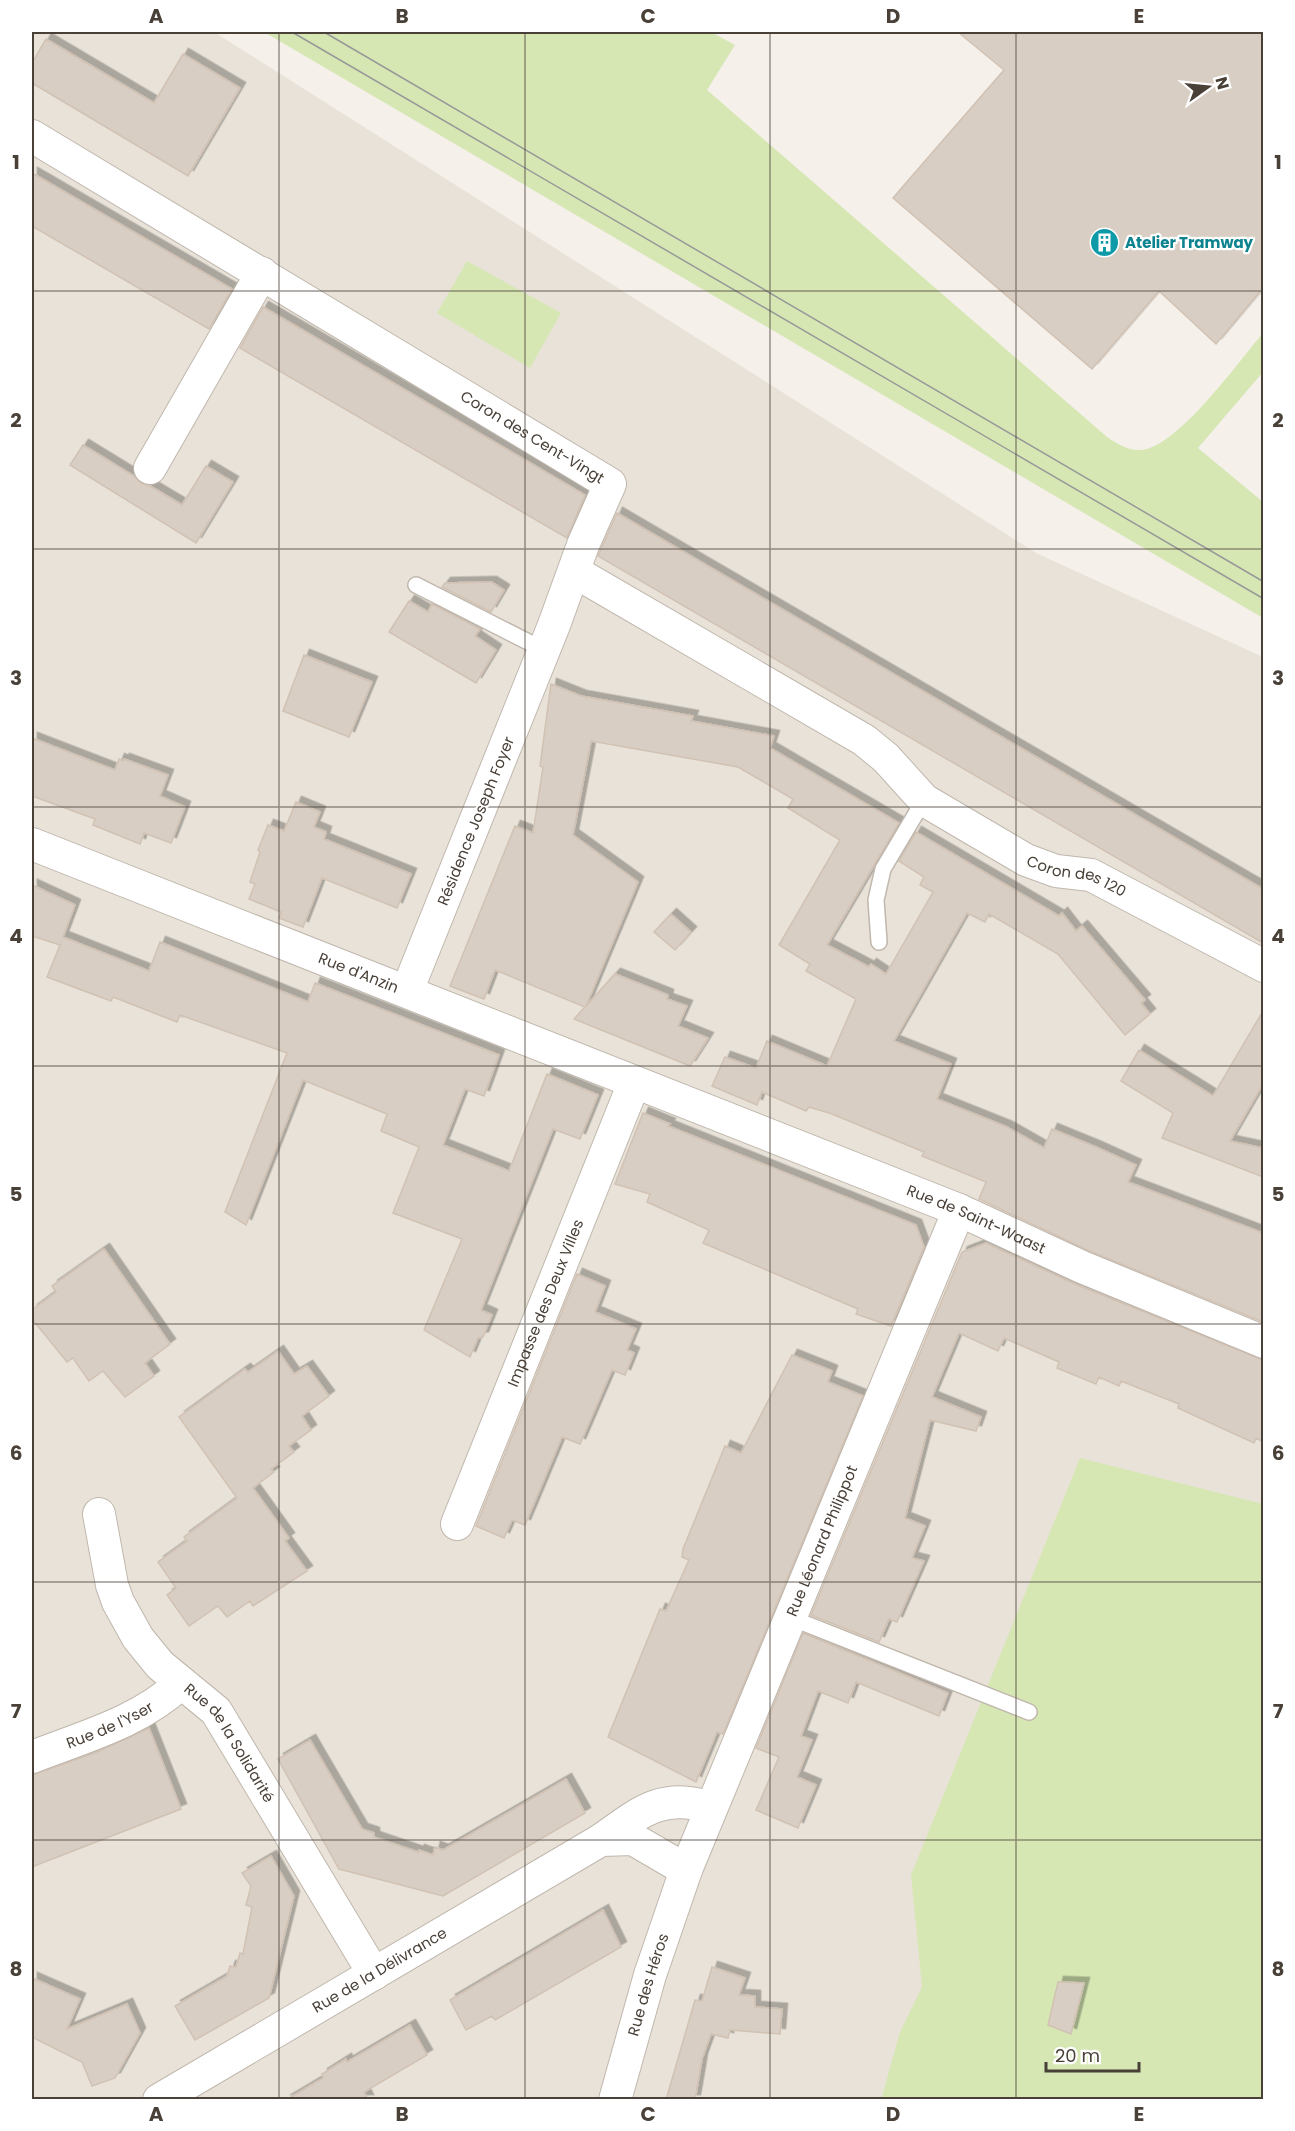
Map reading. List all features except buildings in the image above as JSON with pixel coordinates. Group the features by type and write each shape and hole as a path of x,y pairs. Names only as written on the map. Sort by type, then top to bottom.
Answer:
{"street":[{"name":"Coron des Cent-Vingt","path":"32,136 610,484 574,572"},
{"path":"150,468 262,273"},
{"name":"Résidence Joseph Foyer","path":"407,992 574,572"},
{"name":"Coron des 120","path":"574,572 864,740 924,800 1026,860 1056,871 1091,875 1263,966"},
{"name":"Rue d'Anzin","path":"32,844 686,1103"},
{"name":"Impasse des Deux Villes","path":"457,1524 634,1083"},
{"name":"Rue de Saint-Waast","path":"686,1103 958,1210 1082,1267 1263,1342"},
{"name":"Rue Léonard Philippot","path":"686,1870 958,1210"},
{"name":"Rue de la Solidarité","path":"99,1514 108,1568 117,1602 149,1652 181,1683 216,1711 374,1974"},
{"name":"Rue de l'Yser","path":"32,1757 136,1716 164,1699 181,1683"},
{"name":"Rue de la Délivrance","path":"159,2100 601,1840 634,1817 660,1804 681,1800 711,1808"},
{"name":"Rue de la Délivrance","path":"601,1840 633,1839 686,1870"},
{"name":"Rue des Héros","path":"615,2100 653,1965 686,1870"}],"lane":[{"path":"416,585 544,650"},
{"path":"879,942 876,900 883,869 924,800"},
{"path":"791,1618 1029,1712"}],"shaded area":[{"path":"32,32 214,32 1036,553 1263,657 1263,2099 32,2100"}],"green space":[{"path":"264,32 711,32 735,45 707,90 1107,437 1128,448 1141,450 1156,446 1172,435 1223,382 1263,333 1263,372 1198,448 1263,502 1263,618"},
{"path":"467,261 561,313 530,368 437,313"},
{"path":"1080,1458 1263,1504 1263,2099 881,2100 900,2032 922,1987 911,1875"}],"tram line":[{"path":"292,32 1264,599"},
{"path":"324,32 1264,582"}],"place":[{"name":"Atelier Tramway","path":"1104,243"}]}
